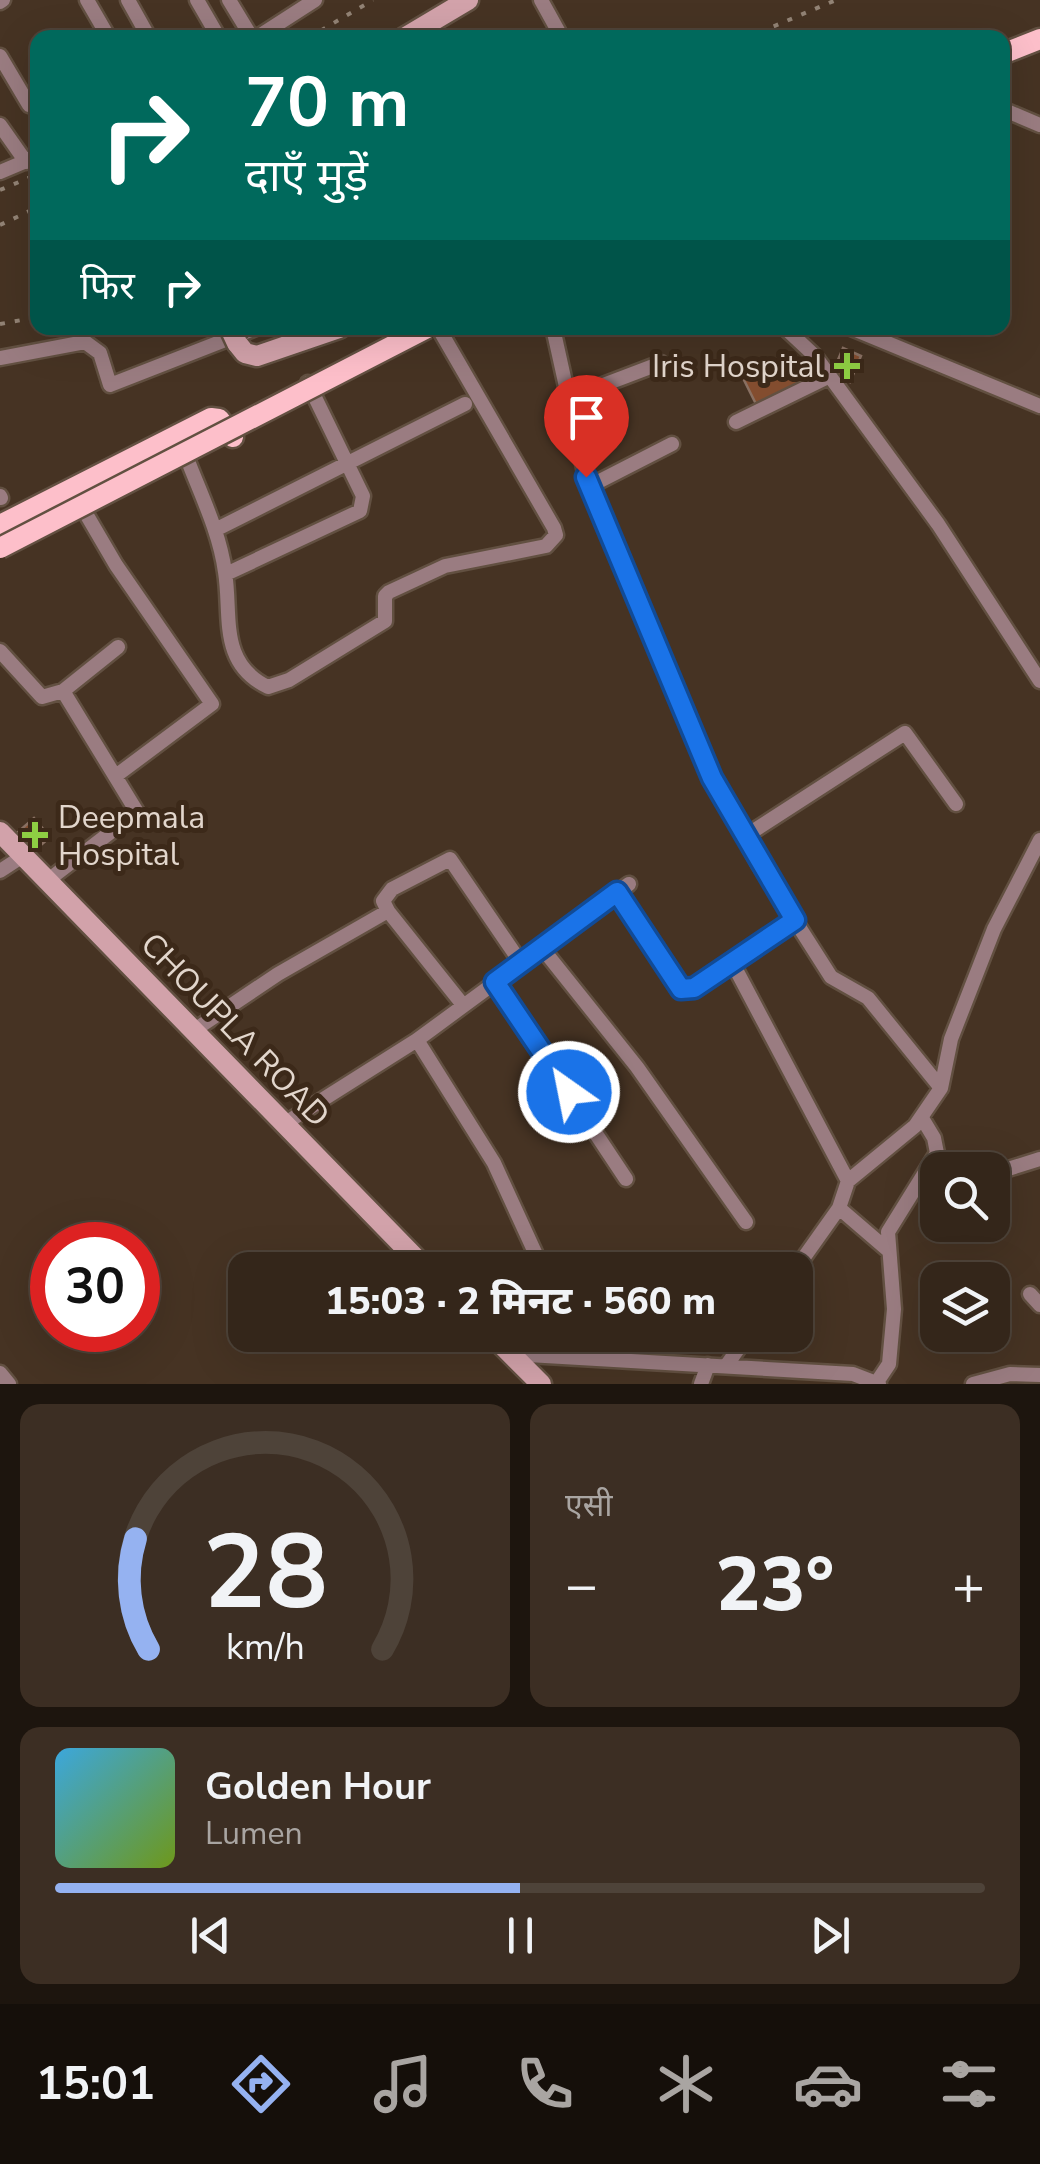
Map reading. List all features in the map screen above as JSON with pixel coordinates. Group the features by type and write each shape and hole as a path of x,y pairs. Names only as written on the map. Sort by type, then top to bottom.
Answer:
{"main road":[{"path":"417,30 468,0"},
{"path":"1010,38 1040,27"},
{"path":"1010,51 1040,39"},
{"path":"233,336 244,353 256,356 318,335"},
{"path":"310,388 396,335"},
{"path":"0,548 413,335"},
{"path":"0,526 425,335"},
{"path":"0,548 223,427"},
{"path":"0,548 85,512 188,461 223,427"},
{"name":"CHOUPLA ROAD","path":"0,832 409,1252"},
{"path":"511,1354 542,1384"}],"street":[{"path":"88,0 105,30"},
{"path":"128,0 146,30"},
{"path":"198,0 215,30"},
{"path":"229,0 249,30"},
{"path":"267,30 316,0"},
{"path":"541,0 558,30"},
{"path":"0,56 28,105"},
{"path":"1010,112 1040,125"},
{"path":"0,125 30,157"},
{"path":"0,172 30,160"},
{"path":"0,358 84,342 100,352 110,385 238,335"},
{"path":"188,461 215,530 226,574 228,639 243,668 268,687 279,686 385,620 385,596 390,592 444,566 538,549 552,542 554,528 444,335"},
{"path":"555,335 590,486 712,778 744,837 832,977 868,998 941,1088"},
{"path":"792,335 830,376 938,524 1040,681"},
{"path":"868,335 1040,406"},
{"path":"570,398 661,363"},
{"path":"736,422 830,376"},
{"path":"226,574 360,511 363,496 310,388"},
{"path":"215,530 464,404"},
{"path":"590,486 672,444"},
{"path":"85,512 156,625 212,704 117,775"},
{"path":"0,652 42,697 63,691 118,647"},
{"path":"47,880 137,812 63,691"},
{"path":"744,837 905,733 956,804"},
{"path":"808,1252 839,1208 848,1180 922,1118 941,1088 951,1039 994,930 1040,840"},
{"path":"0,871 23,856"},
{"path":"463,1006 388,911 384,901 392,889 450,859 521,963"},
{"path":"284,1124 417,1040 623,888 681,989 694,988 795,920"},
{"path":"193,1031 278,974 388,911"},
{"path":"542,948 637,1067 746,1222"},
{"path":"732,962 848,1180"},
{"path":"495,982 626,1179"},
{"path":"417,1040 494,1163 535,1252"},
{"path":"922,1118 934,1138 937,1152"},
{"path":"1010,1168 1040,1159"},
{"path":"511,1354 853,1374 878,1383 890,1364 894,1309 888,1232 920,1181"},
{"path":"839,1208 889,1250"},
{"path":"603,1352 604,1360"},
{"path":"726,1366 736,1352"},
{"path":"701,1384 708,1365"},
{"path":"0,1373 8,1384"},
{"path":"973,1384 1010,1374 1040,1375"}],"building":[{"path":"843,348 861,356 850,382 832,374"},
{"path":"786,354 801,385 757,406 742,376"},
{"path":"34,818 50,837 33,852 17,833"}],"railway":[{"path":"322,30 373,0"},
{"path":"765,30 836,0"},
{"path":"0,190 30,177"},
{"path":"0,225 30,211"},
{"path":"0,324 30,318"}],"place":[{"name":"Iris Hospital","path":"847,366"},
{"name":"Deepmala Hospital","path":"35,835"}],"route":[{"path":"569,1092 495,982 617,892 681,989 694,988 795,920 712,778 586,477"}]}
